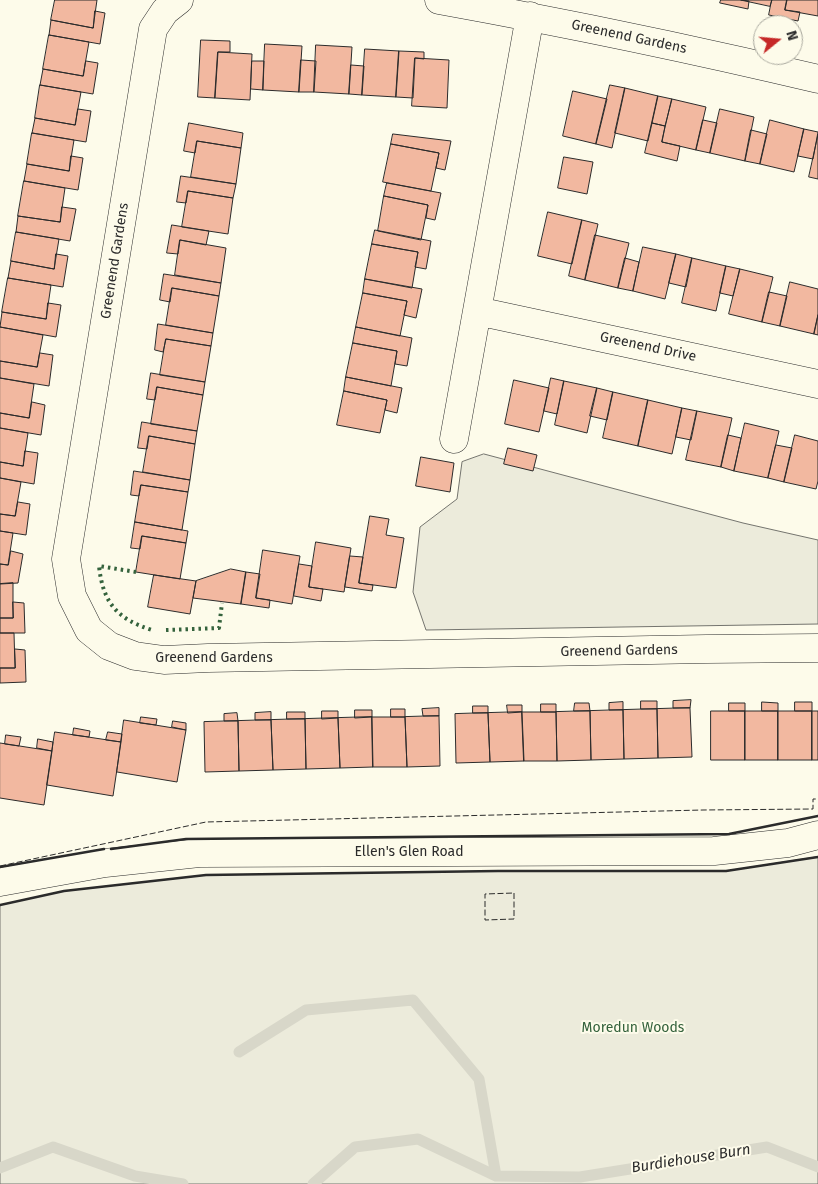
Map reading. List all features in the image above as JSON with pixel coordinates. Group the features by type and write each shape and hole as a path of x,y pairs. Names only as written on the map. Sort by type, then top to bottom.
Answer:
{"street":[{"name":"Greenend Gardens","path":"179,0 165,10 153,29 66,559 72,596 89,630 109,646 135,656 164,660 818,648"},
{"name":"Greenend Gardens","path":"439,0 530,16 700,51 818,79"},
{"path":"454,439 530,16"},
{"name":"Greenend Drive","path":"477,311 818,384"},
{"name":"Ellen's Glen Road","path":"0,882 105,863 199,853 714,851 788,843 818,835"}],"green space":[{"path":"484,454 743,523 818,540 818,624 426,630 413,592 420,527 457,499 462,462"},
{"name":"Moredun Woods","path":"818,857 818,1184 0,1184 0,905 64,891 206,875 498,871 726,871"}],"building":[{"path":"55,0 97,0 93,28 51,20"},
{"path":"721,0 749,1 748,9 720,3"},
{"path":"741,0 772,0 770,6"},
{"path":"772,0 787,0 785,10 800,12 799,15 769,15"},
{"path":"787,0 818,0 818,16 785,10"},
{"path":"95,11 105,13 100,44 49,35 51,20 93,28"},
{"path":"49,35 89,42 83,76 43,69"},
{"path":"201,40 230,41 230,52 218,52 215,98 198,97"},
{"path":"265,44 302,46 299,92 263,90"},
{"path":"316,45 352,47 349,94 314,92"},
{"path":"365,49 399,51 396,97 362,95"},
{"path":"399,51 424,52 424,59 415,58 413,98 396,97"},
{"path":"218,52 252,54 250,100 215,98"},
{"path":"415,58 449,60 447,108 412,106"},
{"path":"301,60 316,61 314,92 299,92"},
{"path":"86,61 98,63 93,94 40,85 43,69 83,76"},
{"path":"252,61 264,61 263,90 251,89"},
{"path":"351,65 364,66 362,95 349,94"},
{"path":"40,85 81,92 75,125 35,118"},
{"path":"610,85 625,88 612,148 596,144"},
{"path":"625,88 658,96 648,141 615,133"},
{"path":"573,91 607,99 596,144 563,136"},
{"path":"658,96 672,99 665,126 652,123"},
{"path":"672,99 706,107 696,150 662,142"},
{"path":"78,109 91,111 86,142 32,133 35,118 75,125"},
{"path":"720,109 754,117 745,161 710,153"},
{"path":"703,120 717,123 710,153 696,150"},
{"path":"770,120 804,129 794,172 760,164"},
{"path":"189,123 243,133 241,148 197,141 195,153 184,151"},
{"path":"652,123 665,126 662,142 680,146 677,161 645,153"},
{"path":"804,129 818,132 813,159 798,156"},
{"path":"751,130 767,134 760,164 745,161"},
{"path":"32,133 74,140 69,171 27,164"},
{"path":"393,134 451,141 445,170 436,168 439,153 391,144"},
{"path":"818,135 818,179 809,177"},
{"path":"197,141 241,148 236,184 191,177"},
{"path":"391,144 439,153 431,191 383,182"},
{"path":"71,156 83,158 78,190 24,181 27,164 69,171"},
{"path":"564,157 593,162 587,194 558,188"},
{"path":"181,176 236,184 233,198 188,191 186,203 177,202"},
{"path":"24,181 65,188 60,222 18,216"},
{"path":"387,183 441,193 435,220 426,218 428,205 384,196"},
{"path":"188,191 233,198 228,234 182,227"},
{"path":"384,196 428,205 421,240 378,231"},
{"path":"62,207 76,209 70,241 16,232 18,216 60,222"},
{"path":"548,212 582,220 572,264 538,256"},
{"path":"582,220 598,224 585,280 569,276"},
{"path":"172,225 209,231 206,245 180,240 178,254 167,253"},
{"path":"375,230 431,241 426,269 415,267 418,252 372,244"},
{"path":"16,232 59,239 54,269 11,261"},
{"path":"595,235 629,243 618,288 585,280"},
{"path":"180,240 226,248 221,283 175,275"},
{"path":"372,244 418,252 412,288 365,279"},
{"path":"643,247 676,254 665,299 633,291"},
{"path":"56,254 68,256 63,287 8,278 11,261 54,269"},
{"path":"676,254 692,258 686,287 669,283"},
{"path":"625,258 639,262 633,291 618,288"},
{"path":"692,258 726,266 716,311 682,303"},
{"path":"726,266 740,269 733,296 720,293"},
{"path":"740,269 773,277 762,322 729,314"},
{"path":"164,274 221,283 219,296 172,288 170,302 160,300"},
{"path":"8,278 51,285 46,319 2,312"},
{"path":"365,279 422,289 416,318 404,315 407,301 363,293"},
{"path":"790,282 818,289 818,315 814,334 780,326"},
{"path":"172,288 219,296 213,333 166,325"},
{"path":"769,292 787,296 780,326 762,322"},
{"path":"363,293 407,301 400,336 356,327"},
{"path":"48,303 61,305 56,337 0,327 2,312 46,319"},
{"path":"818,315 818,335 814,334"},
{"path":"158,324 213,333 211,346 166,339 163,352 155,350"},
{"path":"0,327 43,335 37,367 0,361"},
{"path":"356,327 412,338 407,366 395,364 397,351 353,343"},
{"path":"166,339 211,346 205,382 160,375"},
{"path":"353,343 397,351 391,386 346,377"},
{"path":"40,353 53,355 49,386 0,378 0,361 37,367"},
{"path":"151,373 205,382 203,395 157,387 155,400 147,399"},
{"path":"346,377 402,388 397,413 385,410 387,400 344,391"},
{"path":"0,378 34,384 29,418 0,413"},
{"path":"551,378 564,381 557,414 544,411"},
{"path":"514,380 549,388 539,432 505,424"},
{"path":"564,381 597,388 587,433 555,425"},
{"path":"157,387 203,395 197,431 151,424"},
{"path":"597,388 613,392 607,420 590,416"},
{"path":"344,391 387,400 380,433 337,425"},
{"path":"613,392 648,400 638,446 603,438"},
{"path":"648,400 682,408 672,454 638,446"},
{"path":"32,402 45,405 41,435 0,428 0,413 29,418"},
{"path":"682,408 697,411 691,440 676,437"},
{"path":"697,411 732,418 721,467 686,460"},
{"path":"142,422 197,431 195,444 149,436 147,449 138,448"},
{"path":"745,423 779,431 768,478 734,471"},
{"path":"0,428 28,433 23,466 0,462"},
{"path":"728,435 741,438 734,471 721,467"},
{"path":"795,435 818,441 818,481 816,489 784,482"},
{"path":"149,436 195,444 190,480 143,472"},
{"path":"776,445 792,448 784,482 768,478"},
{"path":"508,448 537,455 533,471 504,464"},
{"path":"25,451 38,453 34,484 0,478 0,462 23,466"},
{"path":"421,457 454,463 450,492 416,486"},
{"path":"134,471 190,480 188,492 141,485 139,496 131,495"},
{"path":"0,478 21,482 15,516 0,514"},
{"path":"141,485 188,492 182,530 135,522"},
{"path":"18,502 30,504 26,535 0,531 0,514 15,516"},
{"path":"370,516 389,519 386,535 404,538 396,588 359,583"},
{"path":"135,522 188,531 186,543 142,536 140,549 131,548"},
{"path":"0,531 13,533 8,565 0,564"},
{"path":"142,536 186,543 180,579 136,572"},
{"path":"316,542 351,548 344,592 309,587"},
{"path":"263,550 300,556 292,604 256,598"},
{"path":"11,551 23,554 18,583 0,584 0,564 8,565"},
{"path":"350,556 363,557 359,583 373,585 372,591 345,587"},
{"path":"299,564 312,566 309,587 323,589 321,601 294,596"},
{"path":"231,569 246,572 241,604 193,598 196,581"},
{"path":"246,572 260,574 256,598 270,600 269,608 241,604"},
{"path":"154,575 196,581 190,614 148,607"},
{"path":"13,583 13,618 0,618 0,584"},
{"path":"13,602 24,603 25,633 0,633 0,618 13,618"},
{"path":"0,633 14,633 15,668 0,668"},
{"path":"15,649 25,650 26,682 0,683 0,668 15,668"},
{"path":"691,700 690,708 673,708 673,701"},
{"path":"641,701 657,701 657,709 641,709"},
{"path":"623,702 623,710 609,710 609,703"},
{"path":"762,702 778,703 778,711 762,711"},
{"path":"795,702 812,702 812,711 795,711"},
{"path":"575,703 589,703 590,711 574,711"},
{"path":"729,703 745,703 745,711 729,711"},
{"path":"541,704 556,704 556,712 541,712"},
{"path":"507,705 522,705 522,712 508,713"},
{"path":"473,706 488,706 488,713 473,713"},
{"path":"439,708 439,716 423,716 422,709"},
{"path":"690,708 692,757 658,758 657,709"},
{"path":"391,709 405,709 405,717 391,717"},
{"path":"657,709 658,758 624,759 623,710"},
{"path":"355,710 372,710 372,717 355,718"},
{"path":"623,710 624,759 591,760 590,711"},
{"path":"322,711 338,711 338,718 322,719"},
{"path":"590,711 591,760 557,761 556,712"},
{"path":"711,711 745,711 745,760 711,760"},
{"path":"745,711 778,711 778,760 745,760"},
{"path":"778,711 812,711 812,760 778,760"},
{"path":"812,711 818,711 818,760 812,760"},
{"path":"271,712 271,720 255,720 255,713"},
{"path":"287,712 305,712 305,719 287,719"},
{"path":"522,712 524,761 490,762 488,713"},
{"path":"522,712 556,712 557,761 524,761"},
{"path":"237,713 238,721 224,721 224,714"},
{"path":"488,713 490,762 456,763 455,714"},
{"path":"439,716 440,766 407,767 405,717"},
{"path":"141,717 157,719 156,725 140,723"},
{"path":"372,717 373,767 340,768 338,718"},
{"path":"372,717 405,717 407,767 373,767"},
{"path":"338,718 340,768 306,769 305,719"},
{"path":"305,719 306,769 273,770 271,720"},
{"path":"124,720 186,730 177,782 117,772"},
{"path":"271,720 273,770 239,771 238,721"},
{"path":"173,721 186,723 186,730 172,727"},
{"path":"238,721 239,771 205,772 204,722"},
{"path":"74,728 90,731 89,737 73,735"},
{"path":"55,732 121,742 113,796 47,785"},
{"path":"108,732 122,734 121,742 106,740"},
{"path":"6,735 21,737 19,746 5,744"},
{"path":"38,739 53,742 52,751 37,748"},
{"path":"0,743 52,751 44,805 0,798"}],"waterway":[{"path":"239,1052 306,1010 413,1000 479,1079 496,1176"},
{"name":"Burdiehouse Burn","path":"313,1184 355,1147 418,1139 496,1176 580,1177 767,1147 818,1167"},
{"name":"Burdiehouse Burn","path":"0,1168 53,1147 135,1176 183,1184"}],"hedge":[{"path":"136,572 99,566 104,590 114,608 130,621 152,630"},
{"path":"166,630 219,628 222,603"}],"fence":[{"path":"0,866 206,822 813,809 813,799 818,799"},
{"path":"514,893 514,919 485,920 485,894 514,893"}],"wall":[{"path":"111,849 186,839 729,834 818,816"},
{"path":"0,867 104,849"},
{"path":"0,905 64,891 206,875 498,871 726,871 818,857"}]}
